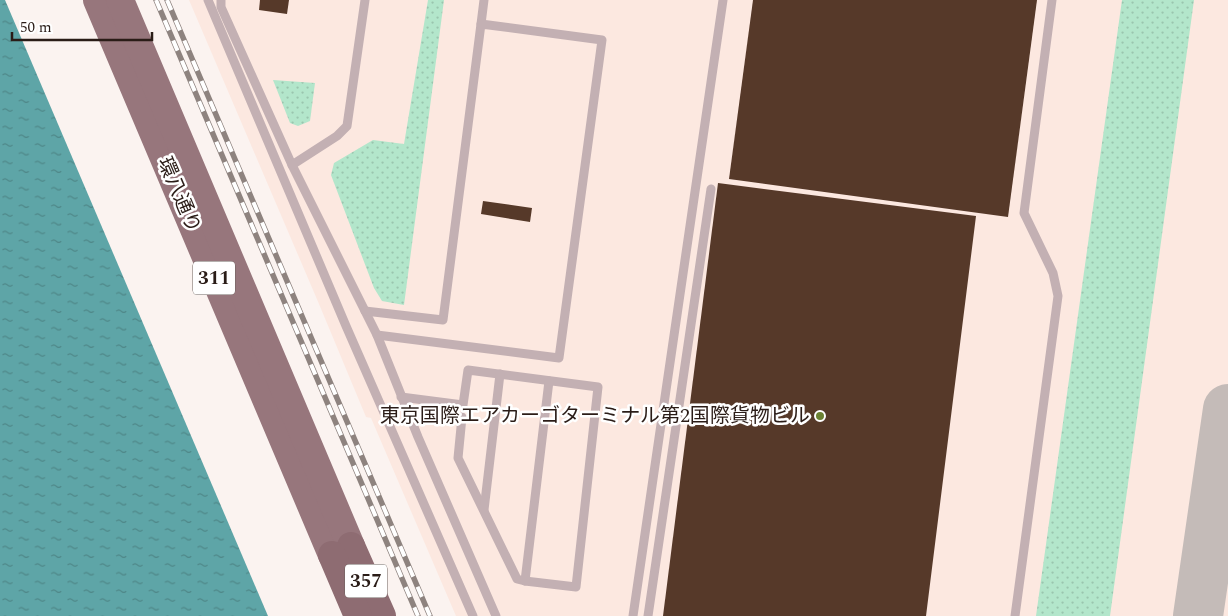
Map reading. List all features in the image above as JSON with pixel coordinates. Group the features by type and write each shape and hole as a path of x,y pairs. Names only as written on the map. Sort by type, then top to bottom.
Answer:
{"highway":[{"name":"357","path":"342,550 358,616"},
{"name":"357","path":"342,550 382,616"}],"main road":[{"name":"環八通り","path":"97,0 342,550"},
{"name":"環八通り","path":"120,0 342,550"}],"lane":[{"path":"208,0 354,344 473,616"},
{"path":"221,0 221,7 292,165 377,336 401,397 496,616"},
{"path":"292,165 337,136 347,126 365,0"},
{"path":"365,311 443,320 484,0"},
{"path":"633,616 723,0"},
{"path":"1015,616 1058,296 1053,273 1024,213 1052,0"},
{"path":"377,336 559,358 602,40 481,24"},
{"path":"648,616 711,189"},
{"path":"401,397 464,405 468,370 598,387 576,587 517,579 458,458 462,417 408,411"},
{"path":"484,510 500,374"},
{"path":"525,581 549,381"}],"shaded area":[{"path":"189,0 1228,0 1228,616 456,616 371,418 366,417"}],"green space":[{"path":"428,0 444,0 404,305 382,301 374,288 331,175 334,163 373,140 404,144"},
{"path":"1122,0 1194,0 1110,616 1036,616"},
{"path":"273,80 315,83 310,121 298,126 290,123"}],"water":[{"path":"0,0 5,0 268,616 0,616"}],"building":[{"path":"260,0 289,0 287,14 259,10"},
{"path":"753,0 1037,0 1008,217 729,179"},
{"name":"東京国際エアカーゴターミナル第2国際貨物ビル","path":"718,183 976,216 926,616 663,616"},
{"path":"483,201 532,208 530,222 481,214"}],"taxiway":[{"path":"1198,616 1228,409"}],"railway":[{"path":"156,0 418,616"},
{"path":"167,0 430,616"}],"place":[{"name":"東京国際エアカーゴターミナル第2国際貨物ビル","path":"820,416"}]}
